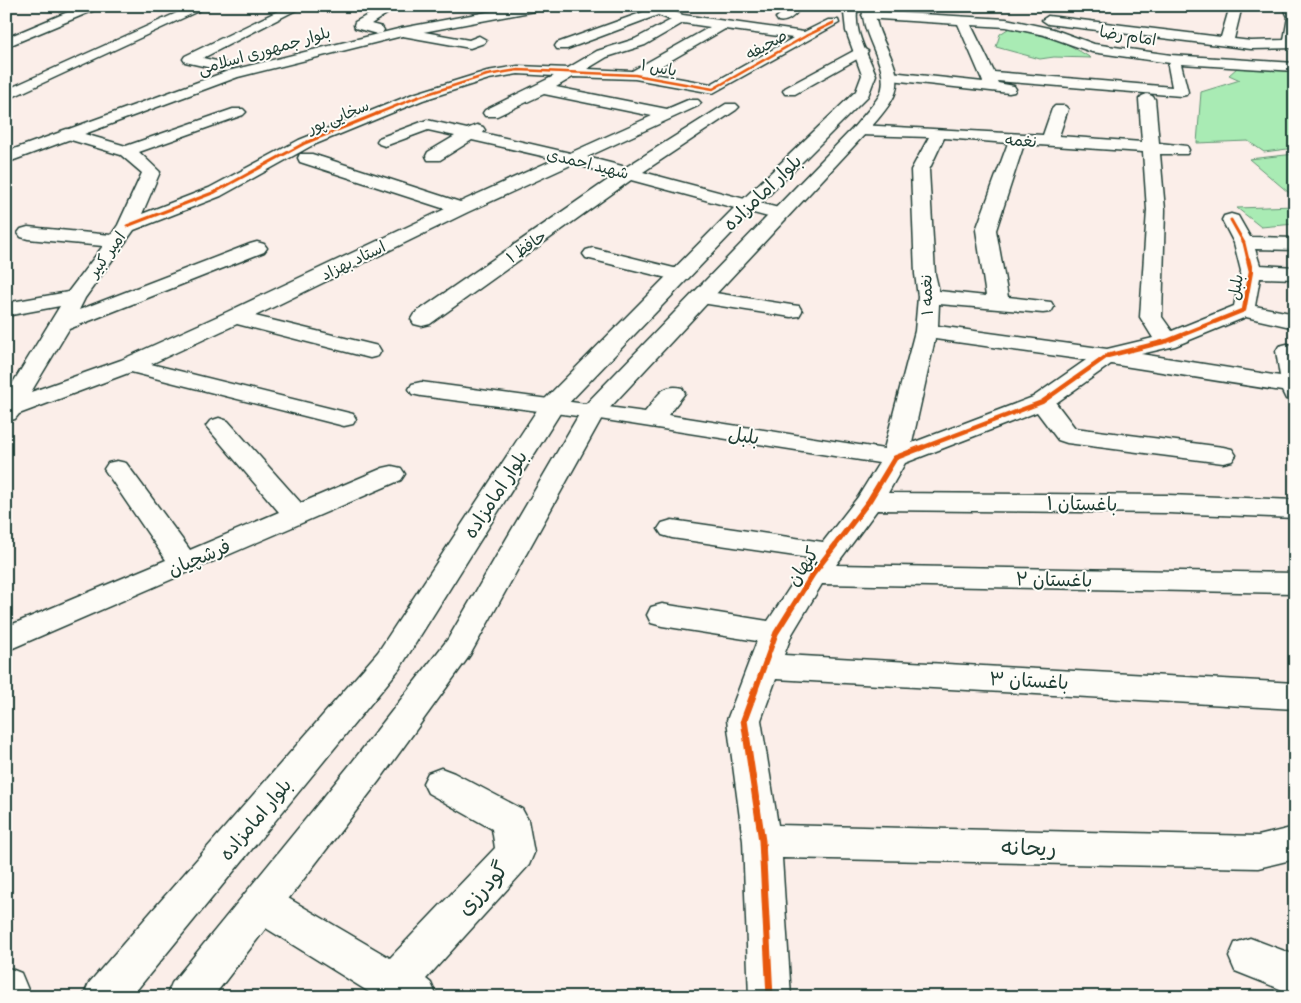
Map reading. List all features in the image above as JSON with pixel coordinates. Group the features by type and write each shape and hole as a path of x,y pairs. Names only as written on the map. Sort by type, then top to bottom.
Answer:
{"street":[{"path":"6,43 93,6"},
{"path":"6,96 203,6"},
{"path":"225,67 190,59 298,6"},
{"path":"377,30 360,25 393,6"},
{"path":"436,19 474,6"},
{"name":"بلوار جمهوری اسلامی","path":"6,144 225,67 313,44 500,6"},
{"name":"بلوار جمهوری اسلامی","path":"6,158 233,74 319,51 402,32 540,6"},
{"path":"1226,42 1236,6"},
{"path":"562,46 651,8 681,19 806,36"},
{"path":"1016,17 1260,45 1292,44 1293,14"},
{"path":"854,15 870,29 891,76 1181,92 1175,66"},
{"name":"امام رضا","path":"791,17 854,15 963,20 1016,17 1048,32 1092,48 1171,59 1295,67"},
{"name":"صحیفه","path":"713,89 806,36 854,15"},
{"name":"بلوار امامزاده","path":"104,997 389,660 552,406 747,206 863,93 869,75 861,51 854,15"},
{"path":"491,113 542,89 602,54 640,42 681,19"},
{"path":"963,20 990,81"},
{"path":"635,75 722,25"},
{"path":"1092,48 1107,27"},
{"path":"402,32 470,44 479,40"},
{"path":"790,91 861,51"},
{"name":"سخایی پور","path":"121,234 215,192 305,143 418,97 487,75 518,70 570,72"},
{"name":"یاس ۱","path":"570,72 635,75 713,89"},
{"name":"بلوار امامزاده","path":"187,997 366,772 459,647 593,411 860,130 887,96 891,76"},
{"path":"990,81 1038,94"},
{"path":"542,89 668,114"},
{"path":"895,458 1042,402 1107,356 1167,341 1151,317 1156,210 1147,98"},
{"name":"استاد بهزاد","path":"7,411 129,365 235,317 461,208 693,103"},
{"name":"حافظ ۱","path":"422,318 629,173 731,107"},
{"path":"1049,142 1060,109"},
{"path":"126,151 238,112"},
{"name":"شهید احمدی","path":"386,141 427,125 473,132 779,214"},
{"name":"نغمه","path":"860,130 952,130 1017,140 1181,150"},
{"name":"نغمه ۱","path":"895,458 926,332 929,297 925,274 920,170 952,130"},
{"path":"434,156 473,132"},
{"name":"امیر کبیر","path":"7,411 61,325 75,297 121,234 151,172 126,151 67,134"},
{"path":"998,303 986,230 1017,140"},
{"path":"306,158 461,208"},
{"name":"بلبل","path":"1167,341 1244,310 1252,271 1244,243 1231,220"},
{"path":"28,233 121,234"},
{"path":"1244,243 1295,244"},
{"path":"61,325 257,248"},
{"path":"593,254 679,275"},
{"path":"1252,271 1295,273"},
{"path":"6,310 75,297"},
{"path":"703,297 791,311"},
{"path":"929,297 1043,307"},
{"path":"1244,310 1295,321"},
{"path":"235,317 370,351"},
{"path":"926,332 1107,356 1294,389 1287,351"},
{"path":"129,365 344,419"},
{"name":"بلبل","path":"421,389 593,411 895,458"},
{"path":"651,421 673,393"},
{"path":"1042,402 1067,434 1223,455"},
{"path":"219,426 296,515"},
{"name":"کیهان","path":"770,997 762,840 744,720 776,633 821,563 869,501 895,458"},
{"path":"117,469 184,563"},
{"name":"فرشچیان","path":"6,640 392,474"},
{"name":"باغستان ۱","path":"869,501 1168,504 1295,509"},
{"name":"باغستان ۲","path":"672,529 821,563 1295,583"},
{"path":"662,615 776,633"},
{"name":"باغستان ۳","path":"764,666 1295,696"},
{"name":"گودرزی","path":"405,990 515,853 509,820 441,783"},
{"name":"ریحانه","path":"762,840 1258,852 1295,842"},
{"path":"262,904 405,990"},
{"path":"1250,957 1295,975"},
{"path":"6,987 10,997"}],"green space":[{"path":"1011,27 1034,31 1053,38 1091,58 1054,57 1040,59 996,47 1000,34"},
{"path":"1237,68 1295,71 1295,148 1264,152 1248,141 1197,143 1201,92 1240,80 1229,75"},
{"path":"1295,154 1295,198 1249,159"},
{"path":"1295,206 1295,224 1261,227 1237,208"}],"cycle path":[{"path":"127,226 215,192 305,143 418,97 487,75 518,70 635,75 713,89 806,36 833,23"},
{"path":"770,997 762,841 744,720 776,633 813,574 869,501 895,458 1042,402 1107,356 1167,341 1244,310 1251,271 1244,243 1231,220"}]}
